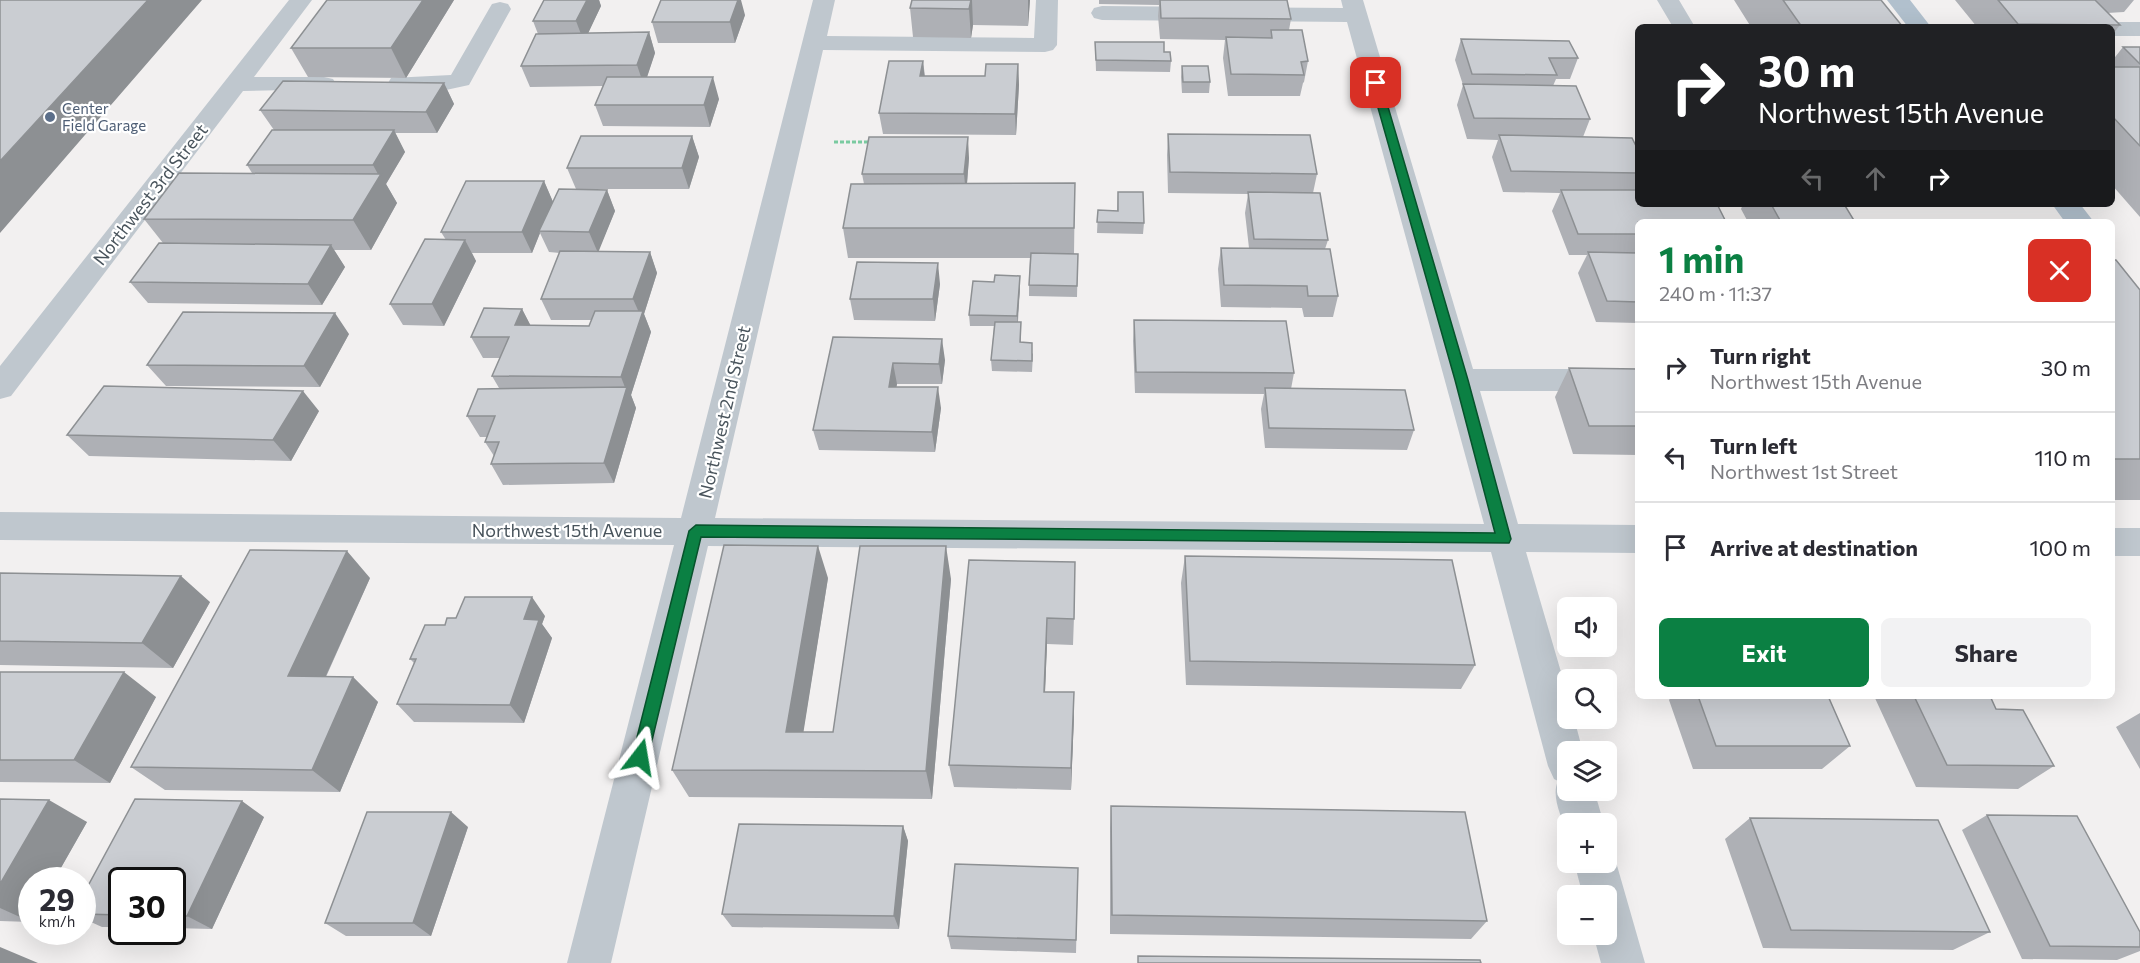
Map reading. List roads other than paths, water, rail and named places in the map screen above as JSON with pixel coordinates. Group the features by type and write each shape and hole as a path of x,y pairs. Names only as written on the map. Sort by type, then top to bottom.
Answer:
{"main road":[{"path":"1898,0 1918,24"},
{"path":"2068,207 2078,219"}],"street":[{"name":"Northwest 3rd Street","path":"0,388 301,0"},
{"name":"Northwest 2nd Street","path":"589,963 824,0"},
{"path":"813,43 1045,45 1047,0"},
{"path":"1668,0 1682,24"},
{"path":"1102,14 1354,7 1561,741"},
{"path":"236,84 446,83 460,80 500,9"},
{"path":"2115,29 2140,29"},
{"path":"1461,380 1635,380"},
{"name":"Northwest 15th Avenue","path":"0,526 1635,540"},
{"path":"2115,542 2140,542"},
{"path":"1617,943 1623,963"}],"place":[{"name":"Center Field Garage","path":"50,117"}]}
